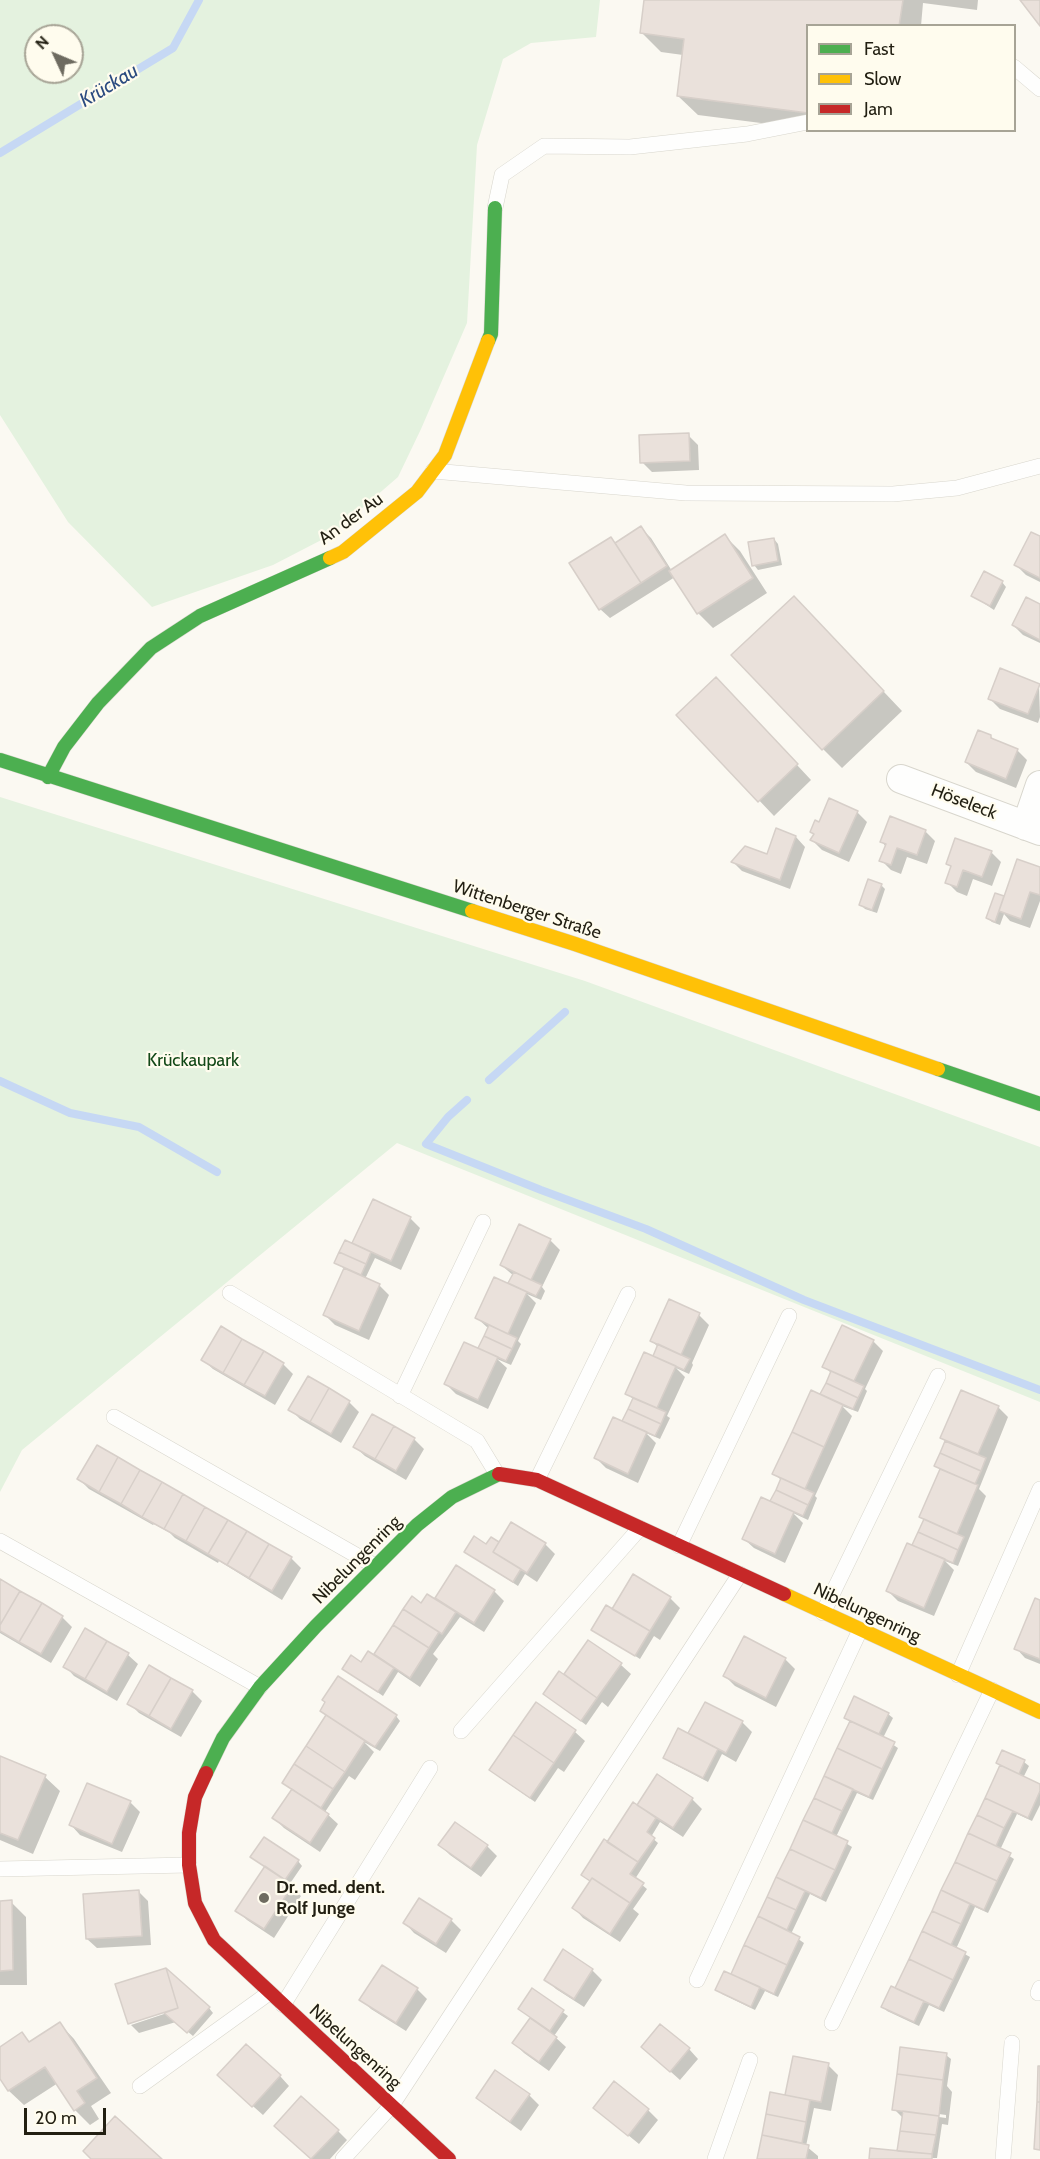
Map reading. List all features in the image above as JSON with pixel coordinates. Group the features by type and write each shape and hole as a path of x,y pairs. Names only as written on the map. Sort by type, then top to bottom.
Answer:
{"street":[{"name":"An der Au","path":"48,777 64,747 98,703 151,648 200,616 343,552 417,492 434,471 445,455 491,334 495,208"},
{"name":"Wittenberger Straße","path":"0,760 575,944 1040,1104"},
{"name":"Höseleck","path":"902,779 1033,828 1040,784"},
{"name":"Nibelungenring","path":"450,2159 214,1940 195,1903 189,1865 189,1833 195,1797 223,1738 260,1687 375,1566 452,1497 497,1474 537,1480 1040,1712"}],"lane":[{"path":"1016,69 1040,89"},
{"path":"495,208 502,175 544,146 630,147 747,134 806,122"},
{"path":"434,471 686,493 893,494 957,488 1040,466"},
{"path":"400,1396 483,1222"},
{"path":"230,1293 477,1442 497,1474"},
{"path":"537,1480 628,1293"},
{"path":"679,1546 789,1316"},
{"path":"823,1613 938,1376"},
{"path":"114,1417 375,1566"},
{"path":"958,1675 1040,1490"},
{"path":"461,1731 640,1528"},
{"path":"0,1541 260,1687"},
{"path":"343,2159 392,2104 740,1575"},
{"path":"697,1980 860,1630"},
{"path":"832,2024 992,1690"},
{"path":"283,2005 430,1768"},
{"path":"0,1869 189,1865"},
{"path":"140,2086 269,1993"},
{"path":"1003,2159 1012,2043"},
{"path":"715,2159 750,2060"}],"green space":[{"path":"0,0 600,0 596,37 531,43 503,59 477,145 467,323 398,477 331,535 273,565 152,607 68,522 0,415"},
{"name":"Krückaupark","path":"0,797 585,981 1040,1147 1040,1402 397,1143 22,1450 0,1492"}],"building":[{"path":"644,0 903,0 899,24 806,24 806,113 677,96 684,39 640,33"},
{"path":"1020,0 1040,0 1040,26"},
{"path":"689,433 690,461 640,463 639,435"},
{"path":"641,526 667,566 641,583 615,543"},
{"path":"1031,532 1040,536 1040,578 1014,565"},
{"path":"725,534 753,578 697,614 669,571"},
{"path":"611,537 641,583 599,610 569,563"},
{"path":"774,538 778,561 752,566 748,542"},
{"path":"984,571 1003,581 990,606 971,596"},
{"path":"794,596 884,691 822,750 731,655"},
{"path":"1026,597 1040,604 1040,640 1012,625"},
{"path":"1000,668 1040,684 1028,714 988,699"},
{"path":"716,677 798,764 758,802 676,715"},
{"path":"978,730 1018,749 1006,779 965,762"},
{"path":"829,798 858,811 839,853 810,840 814,834 810,832 815,820 819,822"},
{"path":"890,816 926,830 917,855 897,848 891,865 879,861 886,844 880,842"},
{"path":"776,828 796,836 780,880 731,862 745,846 767,854"},
{"path":"955,838 992,851 982,877 963,870 957,887 945,883 951,866 946,864"},
{"path":"1017,859 1040,867 1040,895 1030,892 1021,919 999,911"},
{"path":"868,879 882,884 872,910 859,905"},
{"path":"995,893 1004,896 995,922 986,918"},
{"path":"373,1199 411,1217 391,1261 352,1243"},
{"path":"519,1224 551,1239 531,1280 500,1265"},
{"path":"345,1240 371,1252 366,1264 339,1252"},
{"path":"339,1252 366,1264 361,1275 334,1263"},
{"path":"344,1268 380,1284 359,1331 323,1315"},
{"path":"514,1272 542,1285 536,1296 508,1283"},
{"path":"494,1277 527,1292 508,1334 475,1318"},
{"path":"669,1299 700,1313 681,1355 650,1341"},
{"path":"489,1325 517,1338 512,1349 484,1336"},
{"path":"842,1325 874,1340 854,1381 822,1367"},
{"path":"221,1326 242,1339 223,1373 201,1360"},
{"path":"484,1336 512,1349 506,1361 478,1348"},
{"path":"242,1339 264,1351 244,1385 223,1373"},
{"path":"464,1342 498,1357 478,1400 444,1384"},
{"path":"658,1344 690,1359 684,1370 653,1356"},
{"path":"264,1351 284,1363 265,1396 244,1385"},
{"path":"644,1352 676,1366 657,1408 625,1394"},
{"path":"831,1371 864,1386 858,1398 826,1383"},
{"path":"308,1376 329,1388 310,1422 288,1410"},
{"path":"826,1383 858,1398 853,1409 820,1394"},
{"path":"329,1388 350,1401 331,1434 310,1422"},
{"path":"811,1390 843,1405 824,1447 792,1432"},
{"path":"961,1390 999,1406 978,1454 940,1438"},
{"path":"633,1398 666,1412 661,1424 628,1409"},
{"path":"628,1409 661,1424 655,1436 622,1421"},
{"path":"372,1414 394,1426 375,1459 353,1447"},
{"path":"613,1417 647,1432 628,1474 594,1458"},
{"path":"394,1426 415,1438 396,1471 375,1459"},
{"path":"792,1432 824,1447 805,1489 772,1474"},
{"path":"945,1441 986,1458 981,1471 940,1453"},
{"path":"97,1445 118,1457 99,1492 77,1479"},
{"path":"940,1453 981,1471 975,1484 934,1466"},
{"path":"118,1457 140,1470 121,1504 99,1492"},
{"path":"940,1469 978,1485 957,1534 919,1517"},
{"path":"140,1470 162,1482 142,1517 121,1504"},
{"path":"781,1478 814,1493 808,1505 776,1490"},
{"path":"162,1482 183,1494 164,1529 142,1517"},
{"path":"776,1490 808,1505 803,1516 770,1501"},
{"path":"183,1494 205,1507 186,1541 164,1529"},
{"path":"761,1497 794,1512 775,1554 742,1539"},
{"path":"205,1507 228,1520 208,1554 186,1541"},
{"path":"924,1519 964,1537 958,1550 918,1532"},
{"path":"228,1520 247,1531 227,1565 208,1554"},
{"path":"511,1522 546,1543 527,1573 493,1552"},
{"path":"247,1531 269,1544 249,1578 227,1565"},
{"path":"918,1532 958,1550 953,1563 912,1545"},
{"path":"474,1536 486,1544 491,1537 499,1542 493,1552 521,1569 513,1582 464,1552"},
{"path":"907,1543 945,1559 924,1608 886,1591"},
{"path":"269,1544 292,1557 272,1591 249,1578"},
{"path":"456,1565 495,1590 474,1623 435,1598"},
{"path":"633,1574 671,1597 650,1631 612,1609"},
{"path":"0,1579 20,1591 0,1625"},
{"path":"20,1591 42,1603 19,1642 0,1631 0,1625"},
{"path":"427,1594 456,1612 442,1634 403,1609 412,1596 421,1603"},
{"path":"1035,1598 1040,1600 1040,1659 1014,1649"},
{"path":"42,1603 63,1616 41,1654 19,1642"},
{"path":"606,1605 650,1631 635,1656 591,1630"},
{"path":"403,1609 439,1632 429,1648 393,1625"},
{"path":"393,1625 429,1648 410,1678 374,1654"},
{"path":"85,1628 107,1641 85,1679 63,1667"},
{"path":"744,1636 786,1658 766,1698 723,1676"},
{"path":"588,1640 622,1663 597,1698 564,1674"},
{"path":"107,1641 129,1653 107,1692 85,1679"},
{"path":"368,1651 394,1668 378,1692 342,1669 351,1655 361,1662"},
{"path":"149,1665 171,1678 149,1716 127,1704"},
{"path":"559,1671 597,1698 581,1721 543,1694"},
{"path":"338,1676 397,1715 375,1747 320,1711 325,1702 322,1700"},
{"path":"171,1678 193,1690 171,1729 149,1716"},
{"path":"854,1696 889,1713 879,1734 844,1718"},
{"path":"536,1702 576,1730 554,1763 513,1735"},
{"path":"705,1702 743,1721 726,1753 688,1733"},
{"path":"326,1715 365,1741 345,1772 306,1746"},
{"path":"850,1721 895,1742 882,1769 837,1748"},
{"path":"678,1728 718,1749 703,1778 663,1758"},
{"path":"513,1735 554,1763 530,1798 489,1770"},
{"path":"306,1746 345,1772 333,1789 294,1764"},
{"path":"837,1748 882,1769 869,1797 824,1776"},
{"path":"1002,1750 1025,1760 1019,1774 996,1763"},
{"path":"0,1756 46,1775 18,1840 0,1833"},
{"path":"294,1764 333,1789 321,1808 282,1783"},
{"path":"1000,1765 1040,1784 1040,1791 1028,1818 985,1798"},
{"path":"657,1774 693,1798 673,1828 637,1805"},
{"path":"824,1776 853,1789 842,1811 814,1798"},
{"path":"87,1783 131,1801 112,1844 69,1825"},
{"path":"292,1789 329,1814 310,1843 272,1818"},
{"path":"814,1798 842,1811 832,1833 803,1820"},
{"path":"985,1798 1013,1811 1004,1828 977,1815"},
{"path":"633,1802 656,1818 647,1832 655,1838 638,1862 607,1842"},
{"path":"977,1815 1004,1828 996,1846 968,1833"},
{"path":"803,1820 848,1841 835,1870 790,1849"},
{"path":"455,1822 488,1845 471,1868 438,1845"},
{"path":"968,1833 1011,1853 997,1881 955,1862"},
{"path":"264,1837 299,1860 285,1880 250,1857"},
{"path":"604,1839 638,1862 630,1874 644,1883 630,1903 592,1878 590,1881 581,1875"},
{"path":"790,1849 835,1870 821,1898 776,1877"},
{"path":"955,1862 997,1881 984,1910 941,1890"},
{"name":"Dr. med. dent. Rolf Junge","path":"265,1866 293,1885 264,1929 235,1911"},
{"path":"776,1877 805,1891 796,1910 767,1897"},
{"path":"592,1878 630,1903 610,1934 572,1908"},
{"path":"139,1890 142,1936 86,1939 83,1894"},
{"path":"941,1890 970,1904 961,1924 932,1911"},
{"path":"767,1897 796,1910 787,1930 758,1916"},
{"path":"419,1898 452,1919 436,1944 403,1923"},
{"path":"12,1900 13,1970 0,1971 0,1901"},
{"path":"932,1911 961,1924 951,1945 922,1931"},
{"path":"758,1916 800,1937 787,1965 744,1945"},
{"path":"922,1931 966,1952 953,1980 909,1959"},
{"path":"744,1945 787,1965 774,1994 731,1974"},
{"path":"563,1949 593,1969 574,1999 544,1980"},
{"path":"909,1959 953,1980 939,2008 895,1988"},
{"path":"382,1965 418,1988 396,2023 359,2000"},
{"path":"166,1968 178,2008 128,2024 115,1984"},
{"path":"166,1968 210,2007 187,2033 164,2013 178,2008"},
{"path":"724,1971 760,1987 751,2007 715,1990"},
{"path":"891,1986 924,2001 914,2022 881,2007"},
{"path":"532,1988 564,2010 550,2031 518,2009"},
{"path":"530,2018 557,2037 539,2062 512,2043"},
{"path":"60,2022 97,2078 77,2091 85,2103 74,2111 45,2067 8,2091 0,2079 0,2047 22,2032 29,2042"},
{"path":"660,2024 690,2048 670,2072 641,2047"},
{"path":"246,2044 281,2075 252,2107 217,2075"},
{"path":"900,2047 947,2053 943,2080 897,2074"},
{"path":"793,2056 829,2063 821,2102 785,2095"},
{"path":"1038,2066 1040,2066 1040,2102 1037,2102"},
{"path":"495,2070 530,2094 510,2122 476,2098"},
{"path":"897,2074 943,2080 939,2116 892,2110"},
{"path":"614,2081 649,2109 628,2136 593,2108"},
{"path":"770,2092 810,2100 806,2122 766,2114"},
{"path":"301,2096 339,2130 311,2159 274,2126"},
{"path":"1037,2102 1040,2102 1040,2150 1034,2149"},
{"path":"903,2111 939,2116 936,2135 900,2131"},
{"path":"766,2114 806,2122 802,2143 762,2135"},
{"path":"115,2116 162,2159 91,2159 83,2151"},
{"path":"900,2131 936,2135 932,2154 897,2151"},
{"path":"762,2135 809,2145 806,2159 757,2159"},
{"path":"870,2148 932,2154 932,2159 869,2159"}],"waterway":[{"name":"Krückau","path":"0,153 173,48 199,0"},
{"path":"489,1080 565,1012"},
{"path":"0,1081 70,1113 139,1127 217,1172"},
{"path":"467,1100 448,1117 426,1144 646,1229 804,1300 1040,1390"}],"traffic: fast":[{"path":"488,341 491,334 495,208"},
{"path":"48,777 64,747 98,703 151,648 200,616 330,558"},
{"path":"0,760 472,911"},
{"path":"938,1069 1040,1104"},
{"path":"206,1773 223,1738 260,1687 316,1626 417,1525 452,1497 499,1474"}],"traffic: slow":[{"path":"330,558 343,552 417,492 445,455 488,341"},
{"path":"472,911 575,944 938,1069"},
{"path":"784,1594 1040,1712"}],"traffic: jam":[{"path":"499,1474 537,1480 784,1594"},
{"path":"206,1773 195,1797 189,1833 189,1865 195,1903 214,1940 449,2159"}],"place":[{"name":"Dr. med. dent. Rolf Junge","path":"264,1898"}]}
